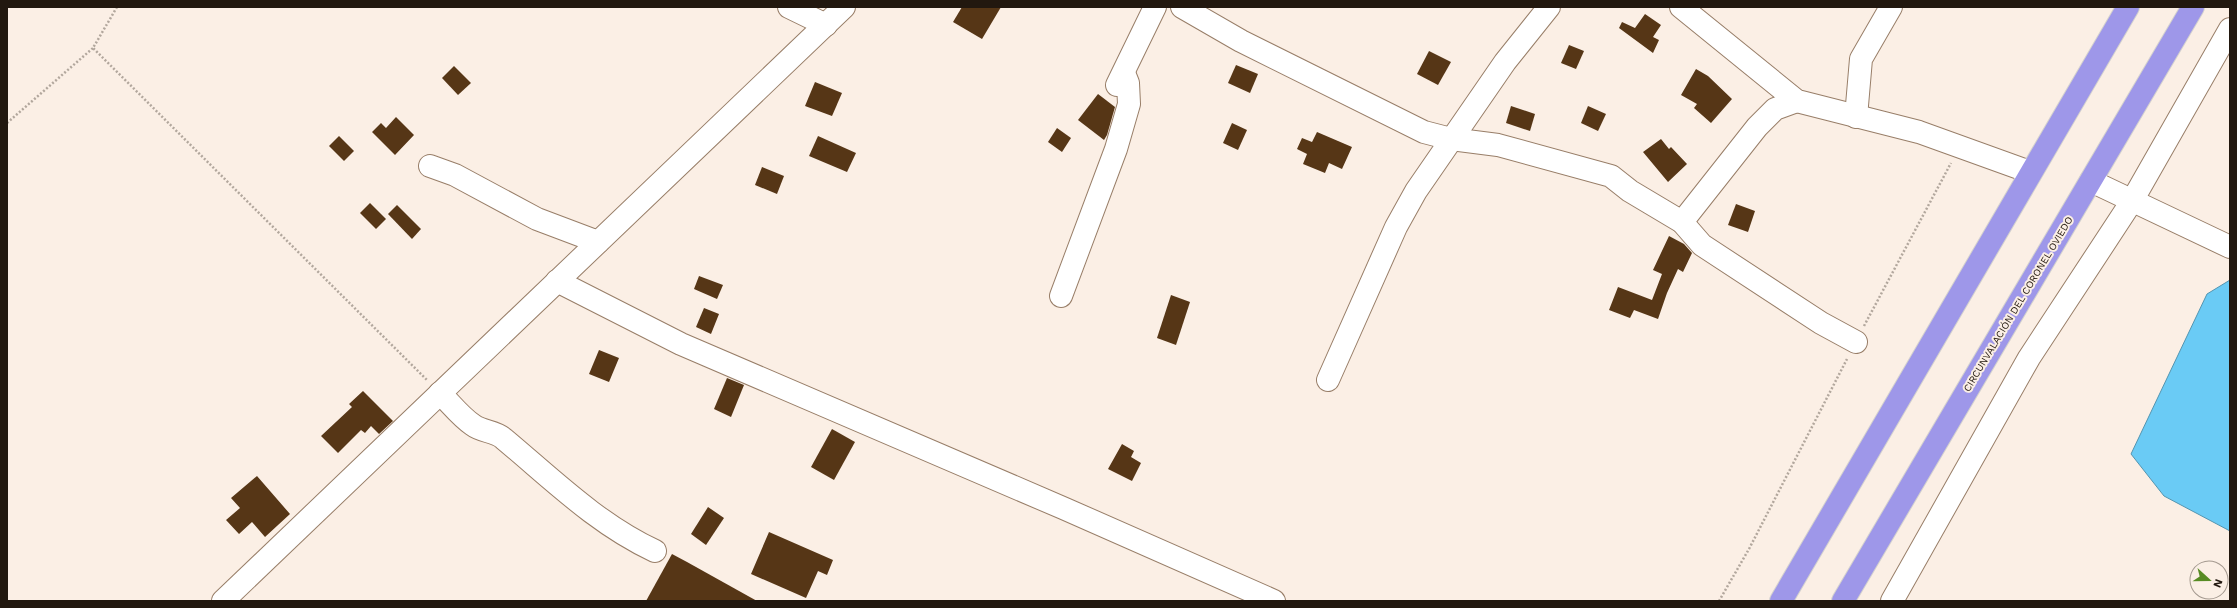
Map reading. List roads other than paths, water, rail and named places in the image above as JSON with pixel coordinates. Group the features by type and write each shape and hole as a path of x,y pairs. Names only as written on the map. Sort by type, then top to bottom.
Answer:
{"highway":[{"path":"1781,601 2030,172 2128,7"},
{"name":"CIRCUNVALACIÓN DEL CORONEL OVIEDO","path":"1843,601 2193,7"}],"street":[{"path":"789,7 826,24"},
{"path":"223,601 844,7"},
{"path":"1114,94 1155,7"},
{"path":"1182,7 1241,41 1424,132 1451,139 1498,145 1611,176 1630,191 1682,222 1702,245 1821,323 1856,342"},
{"path":"1328,380 1396,227 1416,191 1505,62 1549,7"},
{"path":"1681,7 1797,101 1919,132 2030,172"},
{"path":"1856,116 1861,59 1891,7"},
{"path":"1892,601 2029,358 2132,201 2230,29"},
{"path":"1061,296 1116,149 1129,104 1128,84 1124,73"},
{"path":"1682,222 1757,127 1775,109 1797,101"},
{"path":"430,166 455,174 537,219 598,242"},
{"path":"2091,181 2230,248"},
{"path":"557,281 681,344 1063,508 1274,601"},
{"path":"440,393 474,426 502,437 547,478 583,505 630,540 655,551"}],"water":[{"path":"2230,280 2230,531 2164,496 2131,454 2207,294"}]}
